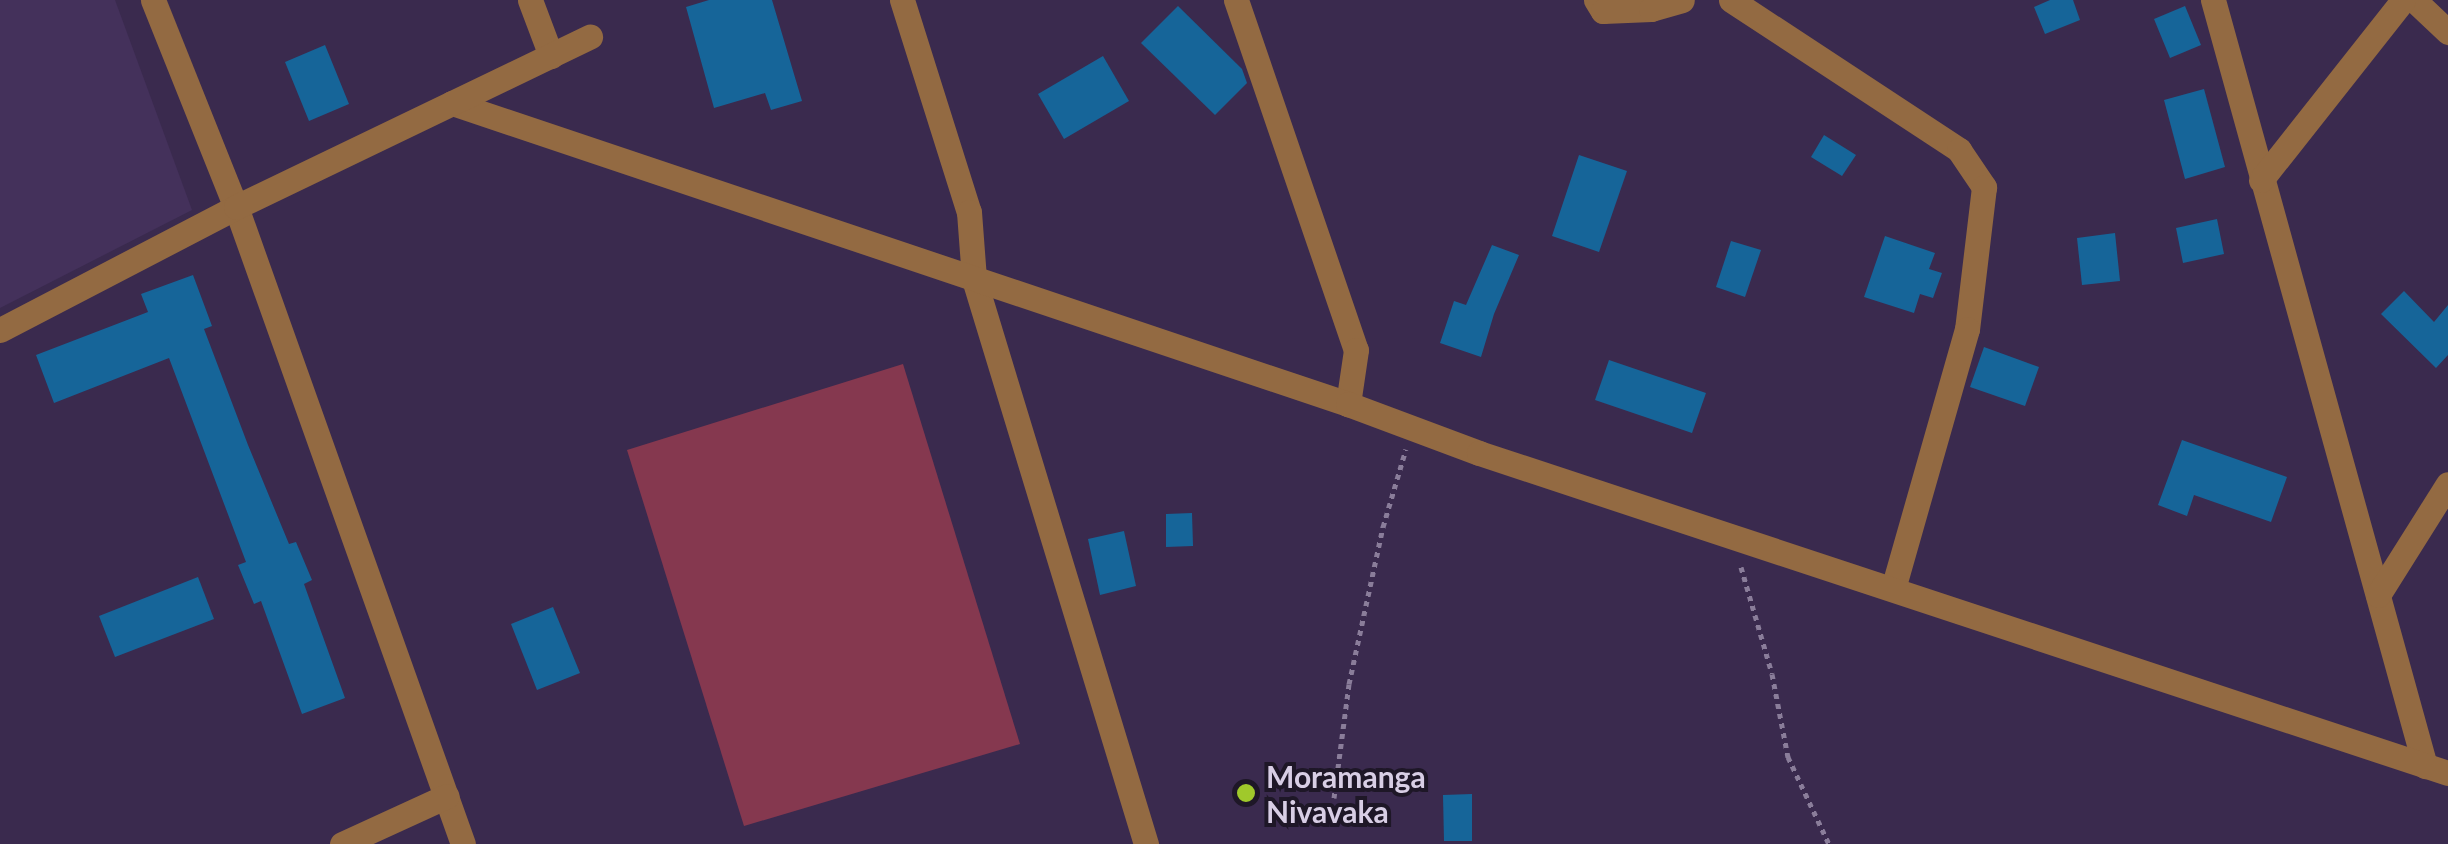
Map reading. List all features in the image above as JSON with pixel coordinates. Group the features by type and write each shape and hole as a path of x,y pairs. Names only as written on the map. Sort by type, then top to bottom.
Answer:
{"street":[{"path":"153,0 236,208 463,844"},
{"path":"530,0 551,56"},
{"path":"902,0 969,212 974,279 1146,844"},
{"path":"1236,0 1356,350 1348,404"},
{"path":"1596,0 1602,11 1651,9 1682,0"},
{"path":"1731,0 1958,150 1984,186 1967,329 1893,588"},
{"path":"2214,0 2378,595 2437,770"},
{"path":"2261,180 2403,0"},
{"path":"2414,0 2448,32"},
{"path":"0,330 236,208 590,37"},
{"path":"452,103 1348,404 1479,453 1736,534 2437,770"},
{"path":"2378,595 2448,484"},
{"path":"342,844 446,796"}],"path":[{"path":"1334,798 1349,684 1383,527 1412,426"},
{"path":"1736,534 1744,583 1772,674 1788,757 1830,844"}],"shaded area":[{"path":"0,0 115,0 192,210 0,308"},
{"path":"903,364 1020,744 744,826 627,450"}],"building":[{"path":"709,0 772,0 802,101 771,110 765,93 714,108 686,7"},
{"path":"2050,0 2073,0 2080,20 2045,34 2034,7"},
{"path":"1178,6 1242,69 1247,83 1215,115 1141,43"},
{"path":"2185,6 2201,45 2170,58 2154,19"},
{"path":"325,45 349,104 309,121 285,62"},
{"path":"1103,56 1129,101 1064,139 1038,94"},
{"path":"2204,89 2225,167 2185,179 2164,100"},
{"path":"1824,135 1856,155 1842,176 1811,157"},
{"path":"1579,155 1627,171 1599,252 1552,236"},
{"path":"2217,219 2224,254 2183,263 2176,228"},
{"path":"2115,233 2120,281 2082,285 2077,238"},
{"path":"1885,236 1935,253 1929,269 1942,273 1933,298 1920,294 1914,313 1864,297"},
{"path":"1731,241 1761,250 1745,297 1716,287"},
{"path":"1492,245 1519,255 1481,357 1440,343 1454,301 1466,305"},
{"path":"193,275 212,326 204,329 248,445 289,544 296,542 312,580 304,584 345,698 302,714 261,601 254,604 238,565 246,562 169,358 54,403 36,355 148,312 141,294"},
{"path":"2404,291 2434,322 2448,305 2448,355 2436,368 2381,314"},
{"path":"1984,347 2039,367 2025,406 1970,387"},
{"path":"1609,360 1706,393 1692,433 1595,400"},
{"path":"2182,440 2287,477 2271,522 2194,495 2187,516 2158,505"},
{"path":"1192,513 1193,546 1166,547 1166,514"},
{"path":"1124,531 1136,586 1100,595 1088,539"},
{"path":"198,577 214,619 115,657 99,616"},
{"path":"553,607 580,673 537,690 511,624"},
{"path":"1472,794 1472,841 1444,841 1443,795"}],"place":[{"name":"Moramanga Nivavaka","path":"1246,793"}]}
